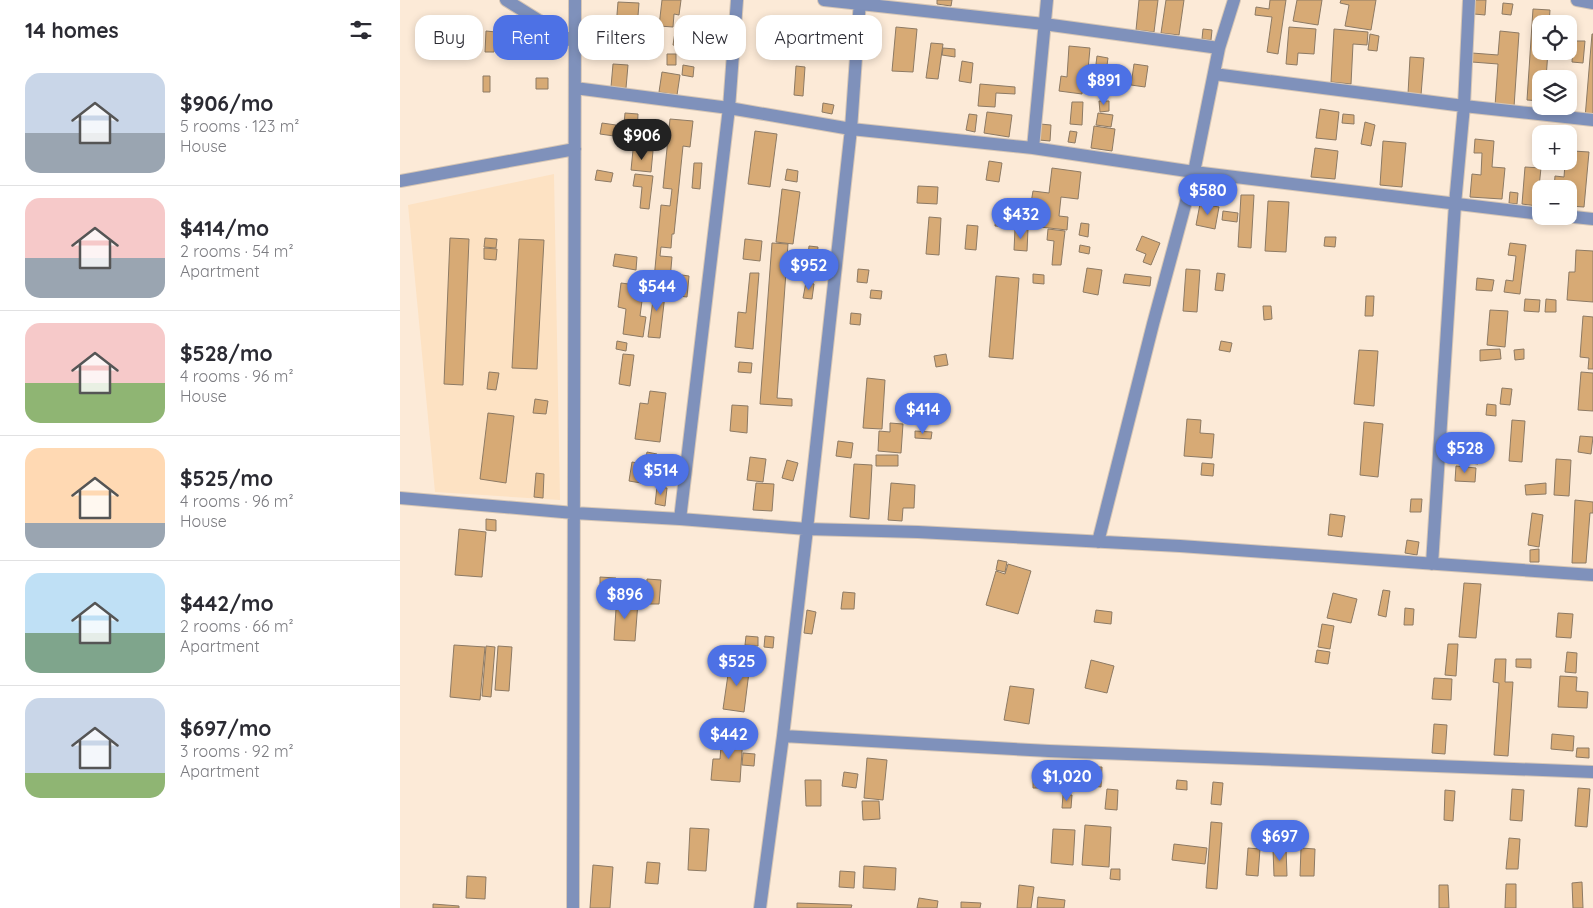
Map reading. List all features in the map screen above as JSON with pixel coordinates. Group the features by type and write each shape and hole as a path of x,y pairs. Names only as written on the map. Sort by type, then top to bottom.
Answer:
{"street":[{"path":"506,0 575,43"},
{"path":"572,908 575,0"},
{"path":"680,519 729,108 737,0"},
{"path":"824,0 860,2 1044,24 1219,48"},
{"path":"1033,148 1047,0"},
{"path":"1098,542 1153,324 1194,172 1219,48 1234,0"},
{"path":"1432,564 1455,204 1464,106 1469,0"},
{"path":"1577,0 1593,3"},
{"path":"760,908 783,736 807,529 851,129 860,2"},
{"path":"1214,74 1464,106 1593,120"},
{"path":"575,88 729,108 851,129 1033,148 1194,172 1532,213"},
{"path":"400,180 575,149"},
{"path":"1577,217 1593,219"},
{"path":"400,498 574,513 807,529 918,532 1098,542 1593,575"},
{"path":"783,736 1049,751 1593,772"}],"shaded area":[{"path":"554,174 560,500 435,492 408,205"}],"building":[{"path":"662,0 681,0 679,15 674,14 673,27 664,26 664,15 660,15"},
{"path":"937,0 952,0 951,6 937,4"},
{"path":"1139,0 1158,0 1154,32 1136,30"},
{"path":"1166,0 1184,0 1179,35 1161,33"},
{"path":"1270,0 1286,0 1278,54 1267,52 1272,17 1255,15 1256,7 1269,9"},
{"path":"1297,0 1322,0 1318,25 1293,21"},
{"path":"1341,0 1376,0 1371,30 1345,26 1349,5 1340,3"},
{"path":"1475,0 1486,0 1485,15 1474,14"},
{"path":"618,2 639,3 638,15 617,15"},
{"path":"1503,3 1513,4 1511,15 1502,14"},
{"path":"1533,9 1550,10 1550,15 1533,15"},
{"path":"1532,24 1532,60 1547,60 1547,70 1532,70 1532,100 1527,100"},
{"path":"896,27 917,29 913,72 892,71"},
{"path":"1289,27 1316,29 1314,54 1298,53 1297,65 1286,64"},
{"path":"1203,29 1212,30 1211,40 1202,39"},
{"path":"1334,29 1368,32 1367,45 1353,44 1351,84 1331,82"},
{"path":"486,31 493,32 493,52 485,52"},
{"path":"1500,31 1519,33 1514,107 1495,106 1498,64 1472,62 1472,53 1498,55"},
{"path":"1370,34 1379,36 1377,51 1368,50"},
{"path":"1593,34 1593,119 1585,118"},
{"path":"1577,41 1585,41 1583,63 1572,62 1572,60 1577,60"},
{"path":"931,43 943,44 938,79 926,78"},
{"path":"1069,46 1090,48 1087,81 1083,80 1082,94 1059,91 1061,76 1067,77"},
{"path":"943,48 955,49 955,57 942,55"},
{"path":"667,54 674,54 676,65 667,65"},
{"path":"1097,56 1108,58 1106,73 1095,72"},
{"path":"1410,57 1424,58 1421,95 1408,94"},
{"path":"962,61 973,63 971,83 959,81"},
{"path":"613,64 628,65 626,88 611,87"},
{"path":"1134,64 1148,66 1145,87 1131,85"},
{"path":"683,65 694,67 693,77 682,75"},
{"path":"796,66 805,67 803,96 794,95"},
{"path":"662,72 680,75 677,95 659,92"},
{"path":"483,76 490,76 490,92 483,92"},
{"path":"536,78 548,78 548,89 536,89"},
{"path":"980,84 1015,87 1015,94 996,93 995,107 978,106"},
{"path":"1099,101 1109,101 1109,111 1100,112"},
{"path":"1072,102 1083,102 1082,125 1070,124"},
{"path":"823,103 834,105 832,114 822,112"},
{"path":"1320,109 1339,112 1336,140 1316,138"},
{"path":"987,112 1012,115 1009,137 984,133"},
{"path":"625,113 638,114 637,137 623,136"},
{"path":"1098,113 1113,115 1111,127 1096,125"},
{"path":"969,114 977,115 975,132 966,130"},
{"path":"1343,114 1354,115 1354,124 1342,123"},
{"path":"670,119 693,121 690,147 683,146 671,248 661,247 660,256 672,257 670,280 654,279 661,205 670,206 672,189 663,188"},
{"path":"1365,122 1375,125 1371,146 1361,144"},
{"path":"602,123 616,125 614,136 600,134"},
{"path":"1040,124 1051,125 1050,141 1039,140"},
{"path":"1094,126 1115,129 1112,151 1091,148"},
{"path":"755,131 777,134 770,187 748,184"},
{"path":"1070,131 1077,132 1075,143 1068,142"},
{"path":"637,137 647,138 645,150 635,148"},
{"path":"1475,139 1494,141 1492,167 1505,168 1502,199 1470,197 1472,174 1481,175 1482,153 1474,153"},
{"path":"1383,141 1406,143 1402,187 1380,185"},
{"path":"1315,148 1338,151 1335,179 1311,177"},
{"path":"633,150 653,151 651,172 631,170"},
{"path":"1577,151 1589,152 1584,207 1577,207 1577,180 1555,180 1555,176 1564,177 1565,170 1577,170"},
{"path":"989,161 1002,163 999,182 986,180"},
{"path":"694,163 702,163 700,189 692,188"},
{"path":"1525,167 1532,167 1532,170 1541,170 1540,180 1532,180 1532,205 1522,204"},
{"path":"1052,168 1081,172 1078,199 1061,197 1059,216 1068,217 1067,230 1040,227 1042,204 1031,203 1033,191 1049,193"},
{"path":"787,169 798,171 797,182 785,180"},
{"path":"597,170 613,173 611,182 595,180"},
{"path":"635,174 653,176 649,209 640,208 642,187 633,186"},
{"path":"918,186 938,187 937,204 917,203"},
{"path":"782,189 800,192 793,244 776,242"},
{"path":"1510,192 1518,193 1517,204 1509,203"},
{"path":"1241,195 1254,195 1251,248 1238,247"},
{"path":"1268,201 1289,202 1286,252 1265,251"},
{"path":"1200,204 1219,207 1215,229 1196,225"},
{"path":"997,206 1015,207 1013,227 995,226"},
{"path":"1223,211 1238,213 1237,222 1222,220"},
{"path":"929,217 941,218 939,255 926,254"},
{"path":"1081,223 1089,224 1088,237 1079,235"},
{"path":"967,225 978,226 976,250 965,249"},
{"path":"1015,229 1028,229 1027,251 1014,250"},
{"path":"1048,229 1065,231 1061,265 1052,265 1054,241 1047,240"},
{"path":"1142,236 1160,243 1151,265 1143,262 1146,254 1136,250"},
{"path":"1325,237 1336,237 1335,247 1324,246"},
{"path":"450,238 469,239 463,385 444,384"},
{"path":"485,238 497,239 496,248 484,247"},
{"path":"519,239 544,240 537,369 512,368"},
{"path":"745,239 762,241 760,261 743,259"},
{"path":"772,243 788,244 777,398 792,399 792,406 760,404"},
{"path":"1510,243 1526,245 1520,294 1504,292 1506,280 1513,281 1516,256 1508,255"},
{"path":"1080,245 1090,247 1089,254 1079,252"},
{"path":"809,246 818,247 817,257 808,256"},
{"path":"484,248 497,249 496,260 484,259"},
{"path":"1576,250 1593,251 1593,302 1567,300 1569,272 1575,272"},
{"path":"615,254 637,257 636,270 613,266"},
{"path":"1087,268 1102,270 1098,295 1083,292"},
{"path":"858,269 869,270 867,283 857,282"},
{"path":"1186,269 1200,270 1197,312 1183,311"},
{"path":"750,273 759,273 753,349 735,347 738,312 746,313"},
{"path":"1217,273 1225,274 1223,291 1215,290"},
{"path":"1033,274 1044,275 1044,284 1033,283"},
{"path":"1125,274 1151,277 1150,286 1123,283"},
{"path":"682,275 689,276 687,297 679,296"},
{"path":"996,276 1019,278 1013,359 989,357"},
{"path":"1477,278 1494,280 1492,291 1476,290"},
{"path":"806,282 814,284 812,299 803,298"},
{"path":"621,283 644,286 640,316 646,317 643,337 623,334 626,309 618,307"},
{"path":"655,285 666,286 660,338 648,337"},
{"path":"871,290 882,291 881,299 870,298"},
{"path":"1366,296 1374,296 1373,316 1365,316"},
{"path":"1525,299 1540,300 1539,312 1524,311"},
{"path":"1546,299 1556,300 1556,312 1545,312"},
{"path":"1263,306 1271,306 1272,319 1264,320"},
{"path":"1490,310 1508,311 1505,347 1487,345"},
{"path":"851,313 861,314 860,325 850,324"},
{"path":"1583,316 1593,317 1593,369 1588,369 1589,358 1580,357"},
{"path":"617,341 627,343 626,351 616,349"},
{"path":"1221,341 1232,343 1230,352 1219,350"},
{"path":"1500,349 1501,359 1480,361 1480,350"},
{"path":"1524,349 1524,359 1515,360 1514,350"},
{"path":"1359,350 1378,351 1374,406 1354,404"},
{"path":"623,354 634,355 630,386 619,384"},
{"path":"946,354 948,365 936,367 934,356"},
{"path":"739,362 752,363 751,373 738,372"},
{"path":"489,372 499,373 496,390 487,389"},
{"path":"1581,372 1593,373 1593,411 1578,410"},
{"path":"867,378 885,380 882,429 863,428"},
{"path":"1502,388 1512,389 1510,405 1500,404"},
{"path":"650,391 666,393 660,442 635,439 640,403 648,404"},
{"path":"535,399 548,401 546,414 533,413"},
{"path":"1487,404 1496,405 1496,416 1486,415"},
{"path":"732,405 748,406 747,433 730,431"},
{"path":"488,413 514,416 506,483 480,479"},
{"path":"1187,419 1201,420 1200,433 1214,434 1212,458 1184,456"},
{"path":"1512,420 1525,421 1522,462 1509,461"},
{"path":"1364,422 1383,424 1378,477 1360,475"},
{"path":"890,423 903,424 901,453 878,451 879,431 890,432"},
{"path":"915,431 932,432 931,439 915,438"},
{"path":"1461,433 1481,436 1478,464 1457,461"},
{"path":"1580,436 1593,437 1591,454 1578,452"},
{"path":"838,441 853,443 851,458 836,456"},
{"path":"647,452 657,454 655,464 645,463"},
{"path":"876,455 898,455 898,466 876,466"},
{"path":"750,457 766,459 763,482 747,480"},
{"path":"1556,459 1571,460 1569,496 1554,495"},
{"path":"787,460 798,463 793,481 782,478"},
{"path":"632,462 643,464 641,483 629,481"},
{"path":"1202,463 1214,464 1213,476 1201,475"},
{"path":"854,464 872,465 869,519 850,517"},
{"path":"1456,466 1476,468 1475,482 1455,481"},
{"path":"536,473 544,474 543,498 534,497"},
{"path":"756,483 774,484 772,511 753,510"},
{"path":"891,483 915,485 914,508 903,508 902,521 888,520"},
{"path":"1546,483 1546,494 1526,495 1525,485"},
{"path":"657,487 667,488 665,506 655,504"},
{"path":"1411,499 1422,499 1421,512 1410,512"},
{"path":"1575,500 1593,502 1593,513 1590,513 1586,563 1572,563"},
{"path":"1532,513 1543,515 1539,547 1528,545"},
{"path":"1330,514 1345,516 1342,537 1328,535"},
{"path":"486,519 496,520 496,531 486,530"},
{"path":"459,529 486,532 482,577 455,575"},
{"path":"1407,540 1419,542 1417,555 1405,553"},
{"path":"1539,549 1539,562 1530,562 1530,550"},
{"path":"998,560 1007,562 1005,572 996,570"},
{"path":"1008,564 1031,571 1018,614 986,605 996,571 1005,574"},
{"path":"600,577 616,578 616,585 600,584"},
{"path":"647,579 661,580 659,604 646,604"},
{"path":"1464,583 1481,584 1476,638 1459,637"},
{"path":"1383,590 1390,591 1386,617 1378,615"},
{"path":"615,591 627,592 626,600 614,599"},
{"path":"843,592 855,593 854,609 841,609"},
{"path":"1333,593 1357,599 1351,623 1327,618"},
{"path":"610,600 638,602 635,641 614,640 616,609 610,609"},
{"path":"1405,608 1414,609 1413,625 1404,625"},
{"path":"807,610 816,612 812,634 804,633"},
{"path":"1096,610 1112,612 1111,624 1094,622"},
{"path":"1558,613 1573,614 1571,638 1556,637"},
{"path":"1322,624 1334,626 1330,649 1318,647"},
{"path":"746,636 758,637 758,646 745,645"},
{"path":"765,636 774,637 773,648 764,647"},
{"path":"1448,644 1458,644 1456,676 1445,675"},
{"path":"454,645 485,647 480,700 450,697"},
{"path":"486,646 495,647 491,697 482,696"},
{"path":"498,646 512,647 509,691 495,690"},
{"path":"1317,650 1330,652 1328,664 1315,662"},
{"path":"1567,652 1577,653 1576,673 1565,672"},
{"path":"1495,659 1506,659 1505,682 1513,682 1508,756 1494,755 1499,683 1493,682"},
{"path":"1516,659 1531,659 1531,668 1516,667"},
{"path":"1091,660 1114,666 1107,693 1085,688"},
{"path":"730,661 750,664 744,712 723,709"},
{"path":"1560,676 1577,677 1576,691 1588,692 1587,708 1558,707"},
{"path":"1434,678 1452,679 1451,700 1432,699"},
{"path":"1010,686 1034,689 1029,724 1004,720"},
{"path":"1434,724 1447,725 1445,754 1432,753"},
{"path":"722,734 743,736 740,782 711,780 713,759 720,759"},
{"path":"1552,734 1574,736 1573,751 1551,749"},
{"path":"1577,748 1589,748 1589,758 1576,757"},
{"path":"743,753 755,754 754,766 742,765"},
{"path":"867,758 887,760 883,800 864,798"},
{"path":"1051,764 1061,765 1058,783 1048,781"},
{"path":"1092,767 1102,767 1101,787 1091,786"},
{"path":"844,772 858,774 856,788 842,786"},
{"path":"1033,779 1044,780 1043,788 1033,788"},
{"path":"805,780 821,780 821,806 806,806"},
{"path":"1177,780 1187,781 1187,790 1176,789"},
{"path":"1213,782 1223,783 1221,805 1211,804"},
{"path":"1578,788 1590,789 1587,827 1575,826"},
{"path":"1107,789 1118,790 1117,810 1105,809"},
{"path":"1512,789 1524,790 1522,821 1510,820"},
{"path":"1445,790 1455,791 1453,821 1444,820"},
{"path":"1063,795 1072,795 1071,808 1062,808"},
{"path":"862,801 879,801 880,819 863,820"},
{"path":"1211,822 1222,823 1217,889 1206,888"},
{"path":"1085,825 1111,827 1109,867 1082,865"},
{"path":"690,828 709,829 706,871 688,870"},
{"path":"1053,829 1075,830 1073,865 1051,863"},
{"path":"1509,838 1520,839 1518,869 1506,869"},
{"path":"1174,844 1207,848 1205,864 1172,860"},
{"path":"1248,848 1260,849 1258,876 1246,875"},
{"path":"1286,848 1287,876 1274,876 1273,849"},
{"path":"1301,848 1315,849 1314,876 1300,876"},
{"path":"647,862 660,863 658,884 645,883"},
{"path":"593,865 613,867 610,908 590,908"},
{"path":"864,866 896,868 895,890 863,888"},
{"path":"1111,869 1120,869 1120,880 1110,879"},
{"path":"840,871 855,872 854,888 839,887"},
{"path":"467,876 486,877 485,899 466,898"},
{"path":"1582,882 1583,908 1573,908 1572,883"},
{"path":"1506,884 1516,884 1516,908 1505,908"},
{"path":"1019,885 1034,887 1031,908 1017,908"},
{"path":"1439,885 1448,885 1449,908 1439,908"},
{"path":"1038,897 1065,900 1064,908 1037,908"},
{"path":"919,898 938,901 937,908 917,908"},
{"path":"961,902 981,903 980,908 961,908"},
{"path":"797,903 852,905 851,908 797,908"},
{"path":"433,904 459,906 459,908 433,908"}]}
